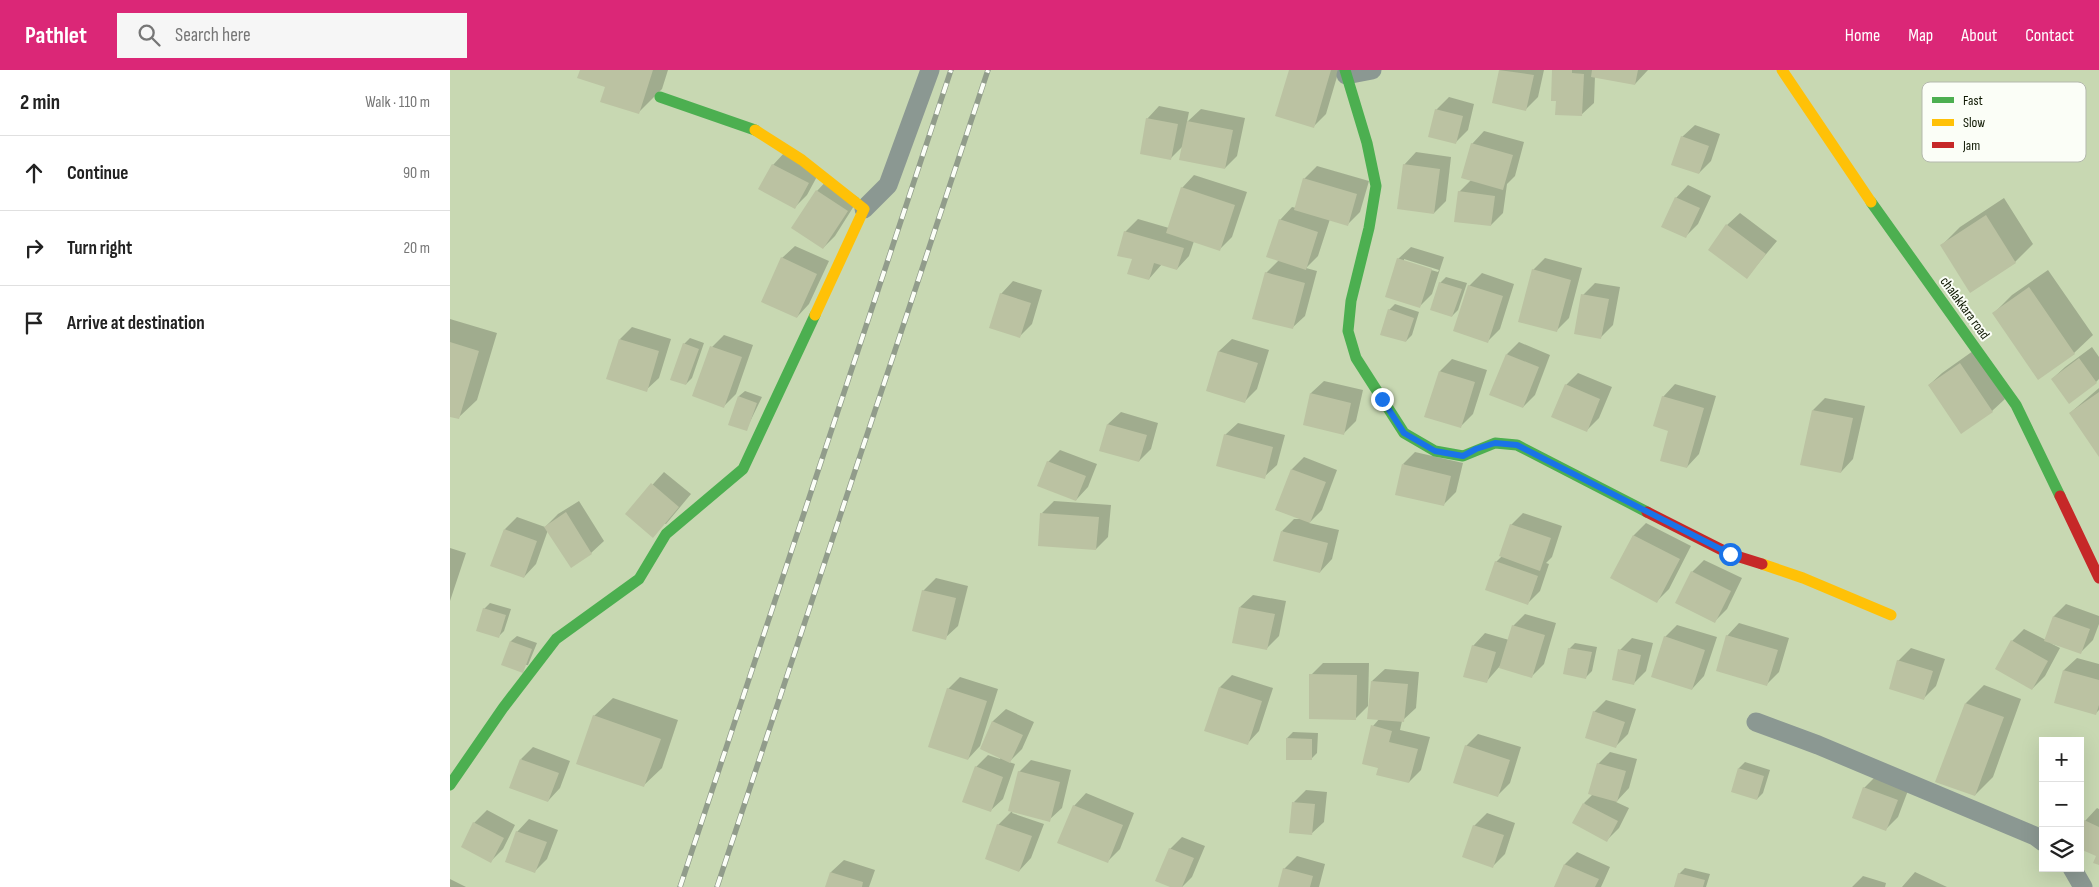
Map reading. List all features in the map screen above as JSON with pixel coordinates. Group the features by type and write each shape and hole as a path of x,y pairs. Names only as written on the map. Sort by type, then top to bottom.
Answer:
{"street":[{"path":"450,785 503,708 556,639 639,579 666,534 743,469 864,209 888,184 930,70"},
{"path":"1372,70 1345,72 1367,142 1376,186 1369,228 1351,301 1348,331 1356,358 1404,433 1435,451 1463,456 1476,449 1495,443 1517,445 1730,554 1803,578 1890,615"},
{"name":"chalakkara road","path":"1782,70 1851,175 2016,405 2099,578"},
{"path":"660,97 754,129 802,160 864,209"},
{"path":"1756,722 1880,770 2039,840"},
{"path":"2074,872 2083,887"}],"building":[{"path":"580,70 653,70 639,114 600,102 605,87 577,78"},
{"path":"1289,70 1331,70 1314,128 1275,116"},
{"path":"1499,70 1534,75 1526,111 1492,103"},
{"path":"1552,70 1572,70 1572,73 1584,74 1582,116 1555,115 1556,101 1551,101"},
{"path":"1592,70 1638,70 1635,85 1591,77"},
{"path":"1435,109 1463,116 1456,144 1428,137"},
{"path":"1146,118 1178,124 1171,160 1140,154"},
{"path":"1187,121 1233,130 1225,169 1179,160"},
{"path":"1681,136 1709,146 1699,174 1671,165"},
{"path":"1471,143 1513,155 1503,190 1461,178"},
{"path":"772,164 809,183 795,209 758,189"},
{"path":"1403,164 1440,169 1434,214 1397,209"},
{"path":"1303,178 1357,194 1348,226 1294,210"},
{"path":"1181,187 1235,205 1220,251 1166,233"},
{"path":"816,190 848,211 823,249 791,228"},
{"path":"1458,191 1495,196 1491,226 1454,222"},
{"path":"1675,197 1700,208 1686,238 1661,227"},
{"path":"1986,215 2016,263 1970,293 1940,245"},
{"path":"1279,219 1318,232 1306,270 1266,257"},
{"path":"1726,224 1766,254 1747,279 1708,250"},
{"path":"1124,231 1184,248 1177,270 1154,263 1149,280 1127,274 1132,259 1117,256"},
{"path":"781,257 817,274 797,318 761,302"},
{"path":"1397,258 1432,269 1420,308 1385,297"},
{"path":"1532,269 1571,280 1557,332 1518,322"},
{"path":"1265,272 1305,283 1293,329 1252,319"},
{"path":"1439,282 1462,289 1452,317 1430,310"},
{"path":"1468,285 1503,296 1488,343 1453,331"},
{"path":"2029,287 2075,354 2038,380 1992,313"},
{"path":"1000,293 1031,303 1020,338 989,328"},
{"path":"1581,294 1609,299 1601,339 1574,334"},
{"path":"1388,309 1414,318 1406,342 1380,335"},
{"path":"619,339 659,351 647,392 606,379"},
{"path":"450,342 479,351 459,419 450,417"},
{"path":"683,343 699,349 686,385 670,380"},
{"path":"710,346 742,357 724,408 692,396"},
{"path":"1218,351 1258,363 1245,403 1206,391"},
{"path":"1506,354 1539,367 1523,408 1489,395"},
{"path":"2079,358 2097,383 2069,404 2051,379"},
{"path":"1960,363 1993,412 1961,434 1928,385"},
{"path":"1439,371 1475,382 1461,428 1424,417"},
{"path":"1565,384 1600,399 1587,432 1551,417"},
{"path":"2099,392 2099,457 2069,413"},
{"path":"1310,393 1351,403 1344,435 1303,425"},
{"path":"738,396 757,403 747,431 728,425"},
{"path":"1662,396 1704,408 1687,468 1660,461 1668,431 1653,426"},
{"path":"1812,410 1853,418 1841,473 1800,465"},
{"path":"1107,424 1147,435 1139,462 1099,451"},
{"path":"1224,434 1273,447 1265,479 1216,466"},
{"path":"1047,461 1086,476 1076,501 1037,486"},
{"path":"1402,464 1451,476 1444,506 1395,495"},
{"path":"1291,469 1326,482 1310,523 1275,510"},
{"path":"651,483 679,507 653,538 625,514"},
{"path":"566,512 592,554 571,568 544,527"},
{"path":"1040,513 1099,517 1096,550 1038,546"},
{"path":"1510,524 1551,538 1540,571 1499,556"},
{"path":"504,529 537,541 524,578 490,566"},
{"path":"1281,531 1328,543 1320,573 1273,561"},
{"path":"1633,535 1680,559 1657,603 1610,578"},
{"path":"1495,561 1538,576 1528,605 1485,590"},
{"path":"1691,571 1731,591 1715,623 1675,603"},
{"path":"922,590 956,598 946,640 912,631"},
{"path":"1239,607 1275,614 1267,650 1232,643"},
{"path":"483,608 506,615 499,638 476,631"},
{"path":"2053,616 2090,629 2081,654 2044,641"},
{"path":"1512,625 1545,635 1532,678 1499,668"},
{"path":"1726,635 1778,650 1767,686 1716,671"},
{"path":"1664,636 1705,650 1692,690 1651,677"},
{"path":"2011,640 2048,661 2032,690 1995,669"},
{"path":"510,641 532,649 523,673 501,665"},
{"path":"1472,645 1496,652 1487,683 1463,677"},
{"path":"1568,648 1592,652 1586,679 1563,674"},
{"path":"1618,649 1641,655 1634,685 1612,680"},
{"path":"1897,660 1933,671 1924,700 1889,689"},
{"path":"2063,670 2099,680 2099,705 2096,715 2054,703"},
{"path":"1309,674 1357,675 1356,720 1309,719"},
{"path":"1371,681 1408,684 1404,722 1367,719"},
{"path":"1219,687 1262,701 1248,745 1204,731"},
{"path":"947,688 987,701 968,760 928,747"},
{"path":"1965,703 2004,717 1975,796 1935,782"},
{"path":"1593,711 1625,722 1616,748 1585,738"},
{"path":"593,715 661,739 644,787 576,764"},
{"path":"992,721 1023,735 1010,763 980,749"},
{"path":"1371,725 1392,731 1389,742 1418,749 1409,783 1376,775 1378,768 1362,764"},
{"path":"1286,738 1312,739 1312,760 1286,760"},
{"path":"1465,745 1510,760 1498,797 1453,783"},
{"path":"520,759 559,773 548,802 509,788"},
{"path":"1597,763 1626,771 1617,802 1588,794"},
{"path":"975,766 1003,777 991,812 962,802"},
{"path":"1738,768 1764,776 1757,800 1731,792"},
{"path":"1018,771 1060,782 1050,822 1008,811"},
{"path":"1863,787 1898,800 1886,831 1852,818"},
{"path":"1292,802 1315,804 1312,835 1289,833"},
{"path":"1583,803 1618,821 1607,842 1572,823"},
{"path":"1073,805 1123,825 1108,863 1057,843"},
{"path":"2084,820 2099,827 2099,865 2093,863 2096,856 2084,851"},
{"path":"473,822 504,838 491,863 461,847"},
{"path":"997,824 1032,836 1019,872 985,859"},
{"path":"1473,825 1504,835 1493,868 1462,857"},
{"path":"516,831 547,842 535,873 505,862"},
{"path":"1169,848 1194,858 1182,887 1170,887 1155,881"},
{"path":"1564,864 1599,879 1595,887 1554,887"},
{"path":"1283,868 1313,876 1310,887 1278,887"},
{"path":"830,872 863,882 862,887 825,887"},
{"path":"1678,873 1705,880 1703,887 1674,887"}],"railway":[{"path":"680,887 951,70"},
{"path":"717,887 988,70"}],"traffic: fast":[{"path":"1345,70 1367,143 1376,186 1369,228 1351,301 1348,331 1356,358 1404,433 1435,451 1463,456 1495,443 1517,445 1647,512"},
{"path":"660,97 755,130"},
{"path":"1871,202 2016,405 2060,496"},
{"path":"450,785 503,708 556,639 639,579 666,534 743,469 815,315"}],"traffic: slow":[{"path":"1782,70 1871,202"},
{"path":"755,130 802,160 864,209 815,315"},
{"path":"1762,564 1803,578 1891,615"}],"traffic: jam":[{"path":"2060,496 2099,578"},
{"path":"1647,512 1730,554 1762,564"}],"route":[{"path":"1382,399 1404,433 1435,451 1463,456 1476,449 1495,443 1517,445 1730,554"}]}
